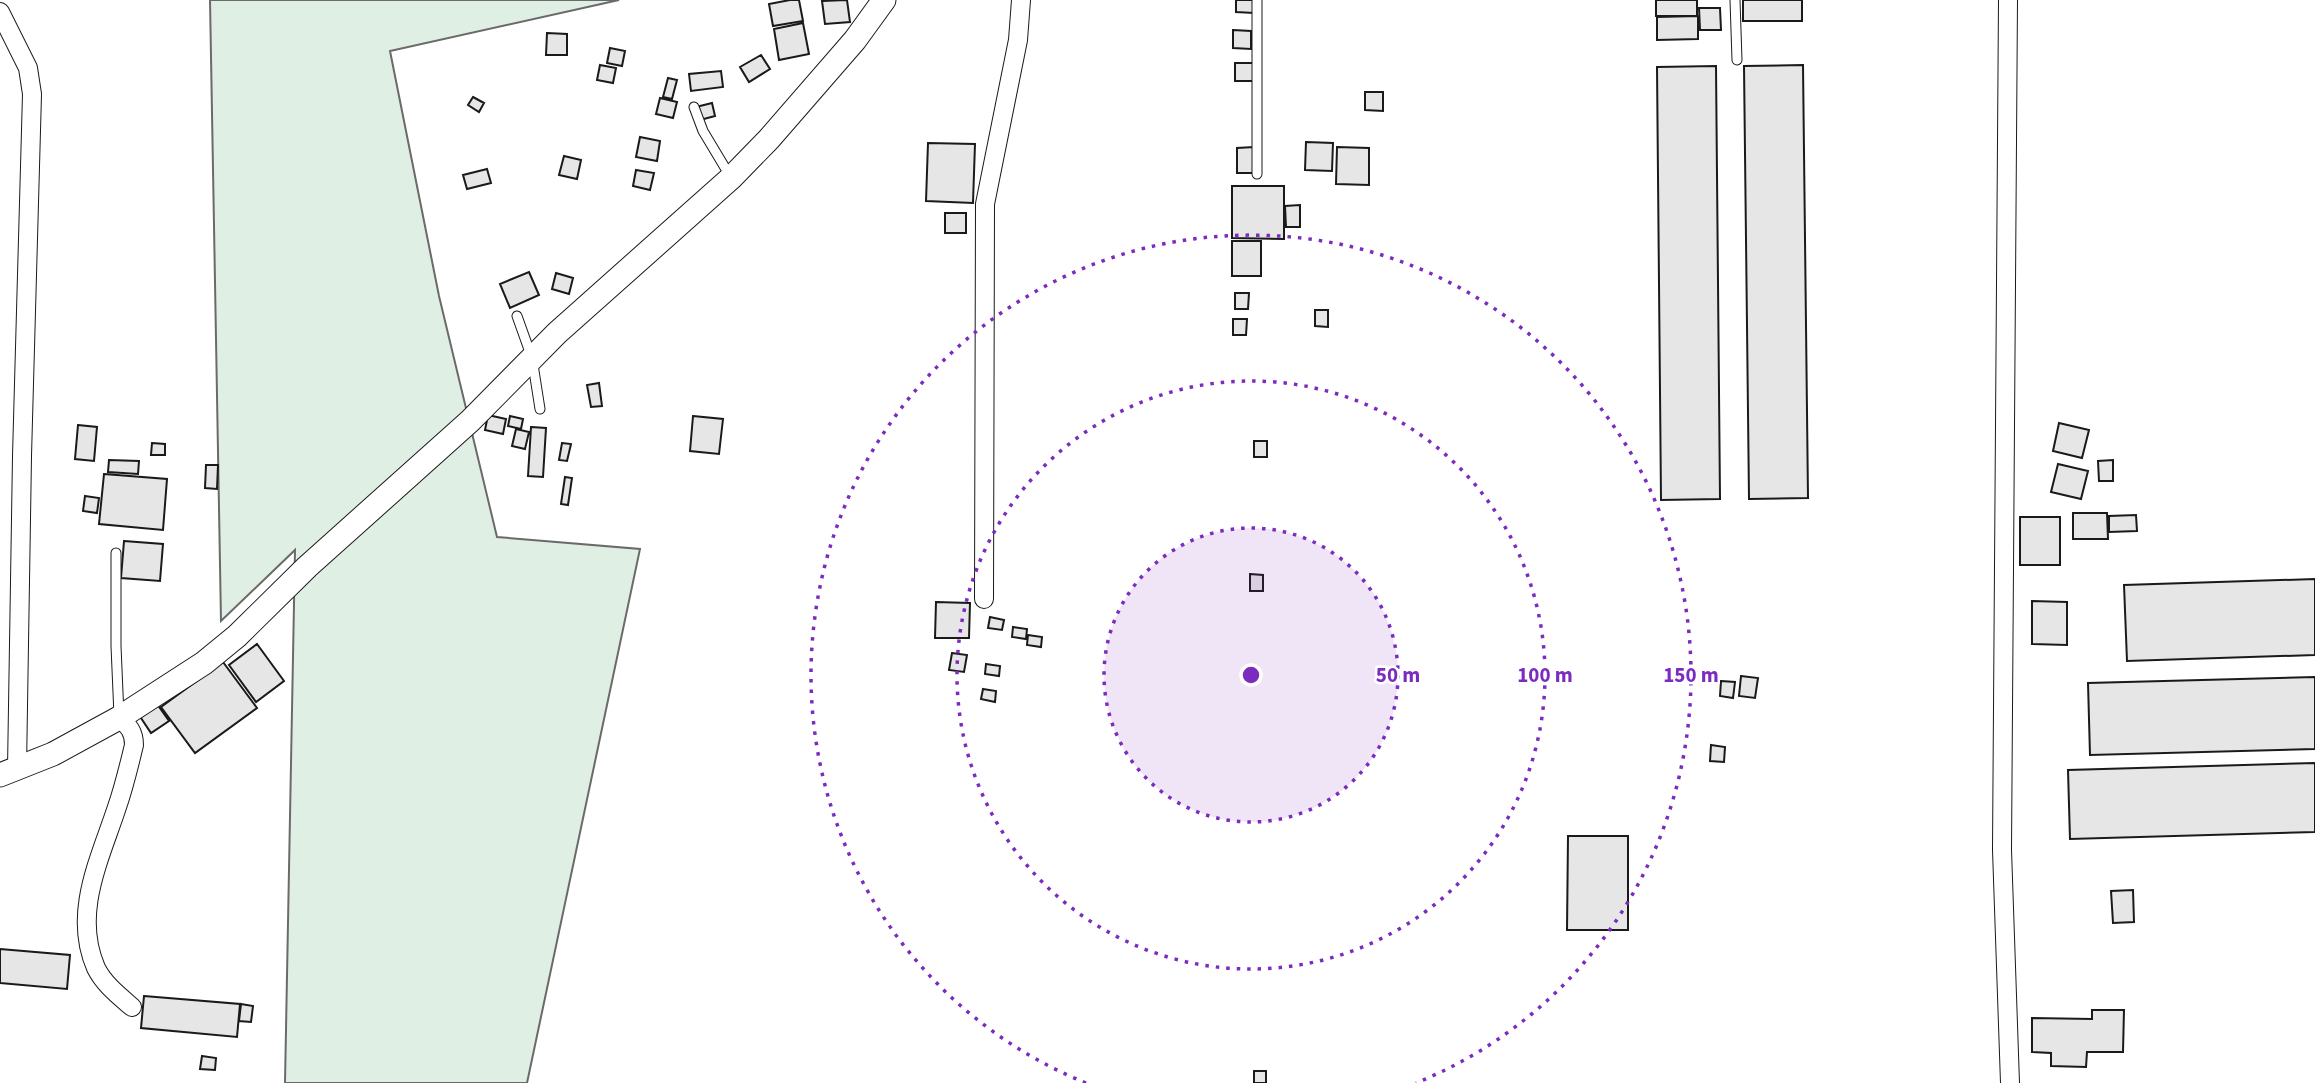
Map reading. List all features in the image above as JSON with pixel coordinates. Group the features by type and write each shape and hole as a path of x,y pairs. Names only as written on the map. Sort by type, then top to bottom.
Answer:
{"street":[{"path":"0,12 28,68 32,94 22,456 8,772 53,754 119,718 204,663 237,636 307,567 470,421 557,333 731,177 769,139 855,40 884,0"},
{"path":"985,599 985,204 1018,40 1021,0"},
{"path":"2007,1079 2002,850 2008,0"},
{"path":"119,718 129,726 134,735 134,745 119,803 86,903 87,933 96,967 105,984 132,1007"}],"lane":[{"path":"1257,0 1257,174"},
{"path":"1735,0 1737,60"},
{"path":"694,107 703,131 731,177"},
{"path":"517,316 532,358 540,409"},
{"path":"116,553 119,718"}],"green space":[{"path":"210,0 619,0 390,51 439,296 497,537 640,549 527,1083 285,1083 295,550 221,621"}],"building":[{"path":"799,0 803,21 773,26 769,4"},
{"path":"847,0 850,22 825,24 822,1"},
{"path":"1236,0 1254,0 1254,13 1236,12"},
{"path":"1656,0 1697,0 1697,16 1656,16"},
{"path":"1743,0 1802,0 1802,21 1743,21"},
{"path":"1699,8 1720,8 1721,30 1700,30"},
{"path":"1698,16 1698,39 1657,40 1657,17"},
{"path":"803,23 809,54 779,60 774,29"},
{"path":"1233,30 1251,31 1251,49 1233,48"},
{"path":"547,33 567,34 567,55 546,55"},
{"path":"610,48 625,51 622,66 607,63"},
{"path":"761,55 770,69 749,82 740,67"},
{"path":"1235,63 1253,63 1253,81 1235,81"},
{"path":"600,65 616,68 613,83 597,80"},
{"path":"1803,65 1808,498 1749,499 1744,66"},
{"path":"1716,66 1720,499 1661,500 1657,67"},
{"path":"721,71 723,87 691,91 689,74"},
{"path":"668,78 677,80 672,99 663,97"},
{"path":"1365,92 1383,92 1383,111 1365,110"},
{"path":"473,97 484,103 479,112 468,105"},
{"path":"660,98 677,102 673,118 656,114"},
{"path":"712,103 715,116 700,120 696,107"},
{"path":"640,137 660,141 657,161 636,157"},
{"path":"1306,142 1333,143 1332,171 1305,170"},
{"path":"928,143 975,144 973,203 926,201"},
{"path":"1254,147 1255,173 1237,173 1237,148"},
{"path":"1337,147 1369,148 1369,185 1336,184"},
{"path":"564,156 581,160 577,179 559,175"},
{"path":"487,169 491,183 467,189 463,175"},
{"path":"636,170 654,173 650,190 633,186"},
{"path":"1232,186 1284,186 1284,239 1232,238"},
{"path":"1300,205 1300,227 1286,227 1285,206"},
{"path":"945,213 966,213 966,233 945,233"},
{"path":"1232,241 1261,241 1261,276 1232,276"},
{"path":"529,272 539,295 510,308 500,284"},
{"path":"556,273 573,278 569,294 552,289"},
{"path":"1235,293 1249,293 1248,309 1235,309"},
{"path":"1315,310 1328,310 1328,327 1315,326"},
{"path":"1233,319 1247,319 1246,335 1233,335"},
{"path":"599,383 602,406 591,407 587,385"},
{"path":"488,415 506,419 503,434 485,430"},
{"path":"510,416 523,419 521,429 508,426"},
{"path":"693,416 723,419 719,454 690,451"},
{"path":"2059,423 2089,430 2082,458 2053,451"},
{"path":"78,425 97,427 94,461 75,459"},
{"path":"531,427 546,428 543,477 528,476"},
{"path":"516,429 529,432 525,449 512,446"},
{"path":"1254,441 1267,441 1267,457 1254,457"},
{"path":"152,443 165,444 165,455 151,455"},
{"path":"562,443 571,444 567,461 559,460"},
{"path":"109,460 139,461 138,474 108,472"},
{"path":"2113,460 2113,481 2099,481 2098,461"},
{"path":"2058,464 2088,471 2081,499 2051,492"},
{"path":"206,465 218,465 217,489 205,488"},
{"path":"104,474 167,479 163,530 99,524"},
{"path":"565,477 572,478 568,505 561,504"},
{"path":"85,496 99,498 97,513 83,511"},
{"path":"2073,513 2107,513 2108,539 2073,539"},
{"path":"2136,515 2137,531 2109,532 2109,516"},
{"path":"2020,517 2060,517 2060,565 2020,565"},
{"path":"124,541 163,544 160,581 121,578"},
{"path":"1250,574 1263,575 1263,591 1250,591"},
{"path":"2315,579 2315,655 2127,661 2124,585"},
{"path":"2032,601 2067,602 2067,645 2032,644"},
{"path":"936,602 970,603 969,638 935,638"},
{"path":"990,617 1004,620 1002,630 988,628"},
{"path":"1013,627 1027,629 1026,639 1012,637"},
{"path":"1028,635 1042,637 1041,647 1027,645"},
{"path":"257,644 284,681 256,702 229,665"},
{"path":"952,653 967,655 964,672 949,670"},
{"path":"223,662 257,708 195,753 161,707"},
{"path":"986,664 1000,666 999,676 985,674"},
{"path":"1741,676 1758,678 1755,698 1739,696"},
{"path":"2315,677 2315,749 2090,755 2088,683"},
{"path":"1721,681 1735,682 1733,698 1720,696"},
{"path":"983,689 996,691 995,702 981,699"},
{"path":"157,704 169,721 151,733 139,715"},
{"path":"1711,745 1725,747 1724,762 1710,761"},
{"path":"2315,763 2315,832 2070,839 2068,770"},
{"path":"1568,836 1628,836 1628,930 1567,930"},
{"path":"2133,890 2134,922 2113,923 2111,891"},
{"path":"0,949 70,955 67,989 0,983"},
{"path":"144,996 240,1004 237,1037 141,1028"},
{"path":"241,1004 253,1006 251,1022 239,1021"},
{"path":"2092,1010 2124,1010 2123,1052 2087,1052 2086,1067 2051,1066 2051,1053 2032,1052 2032,1018 2092,1019"},
{"path":"202,1056 216,1058 215,1070 200,1069"},
{"path":"1254,1071 1266,1071 1266,1083 1254,1083"}]}
